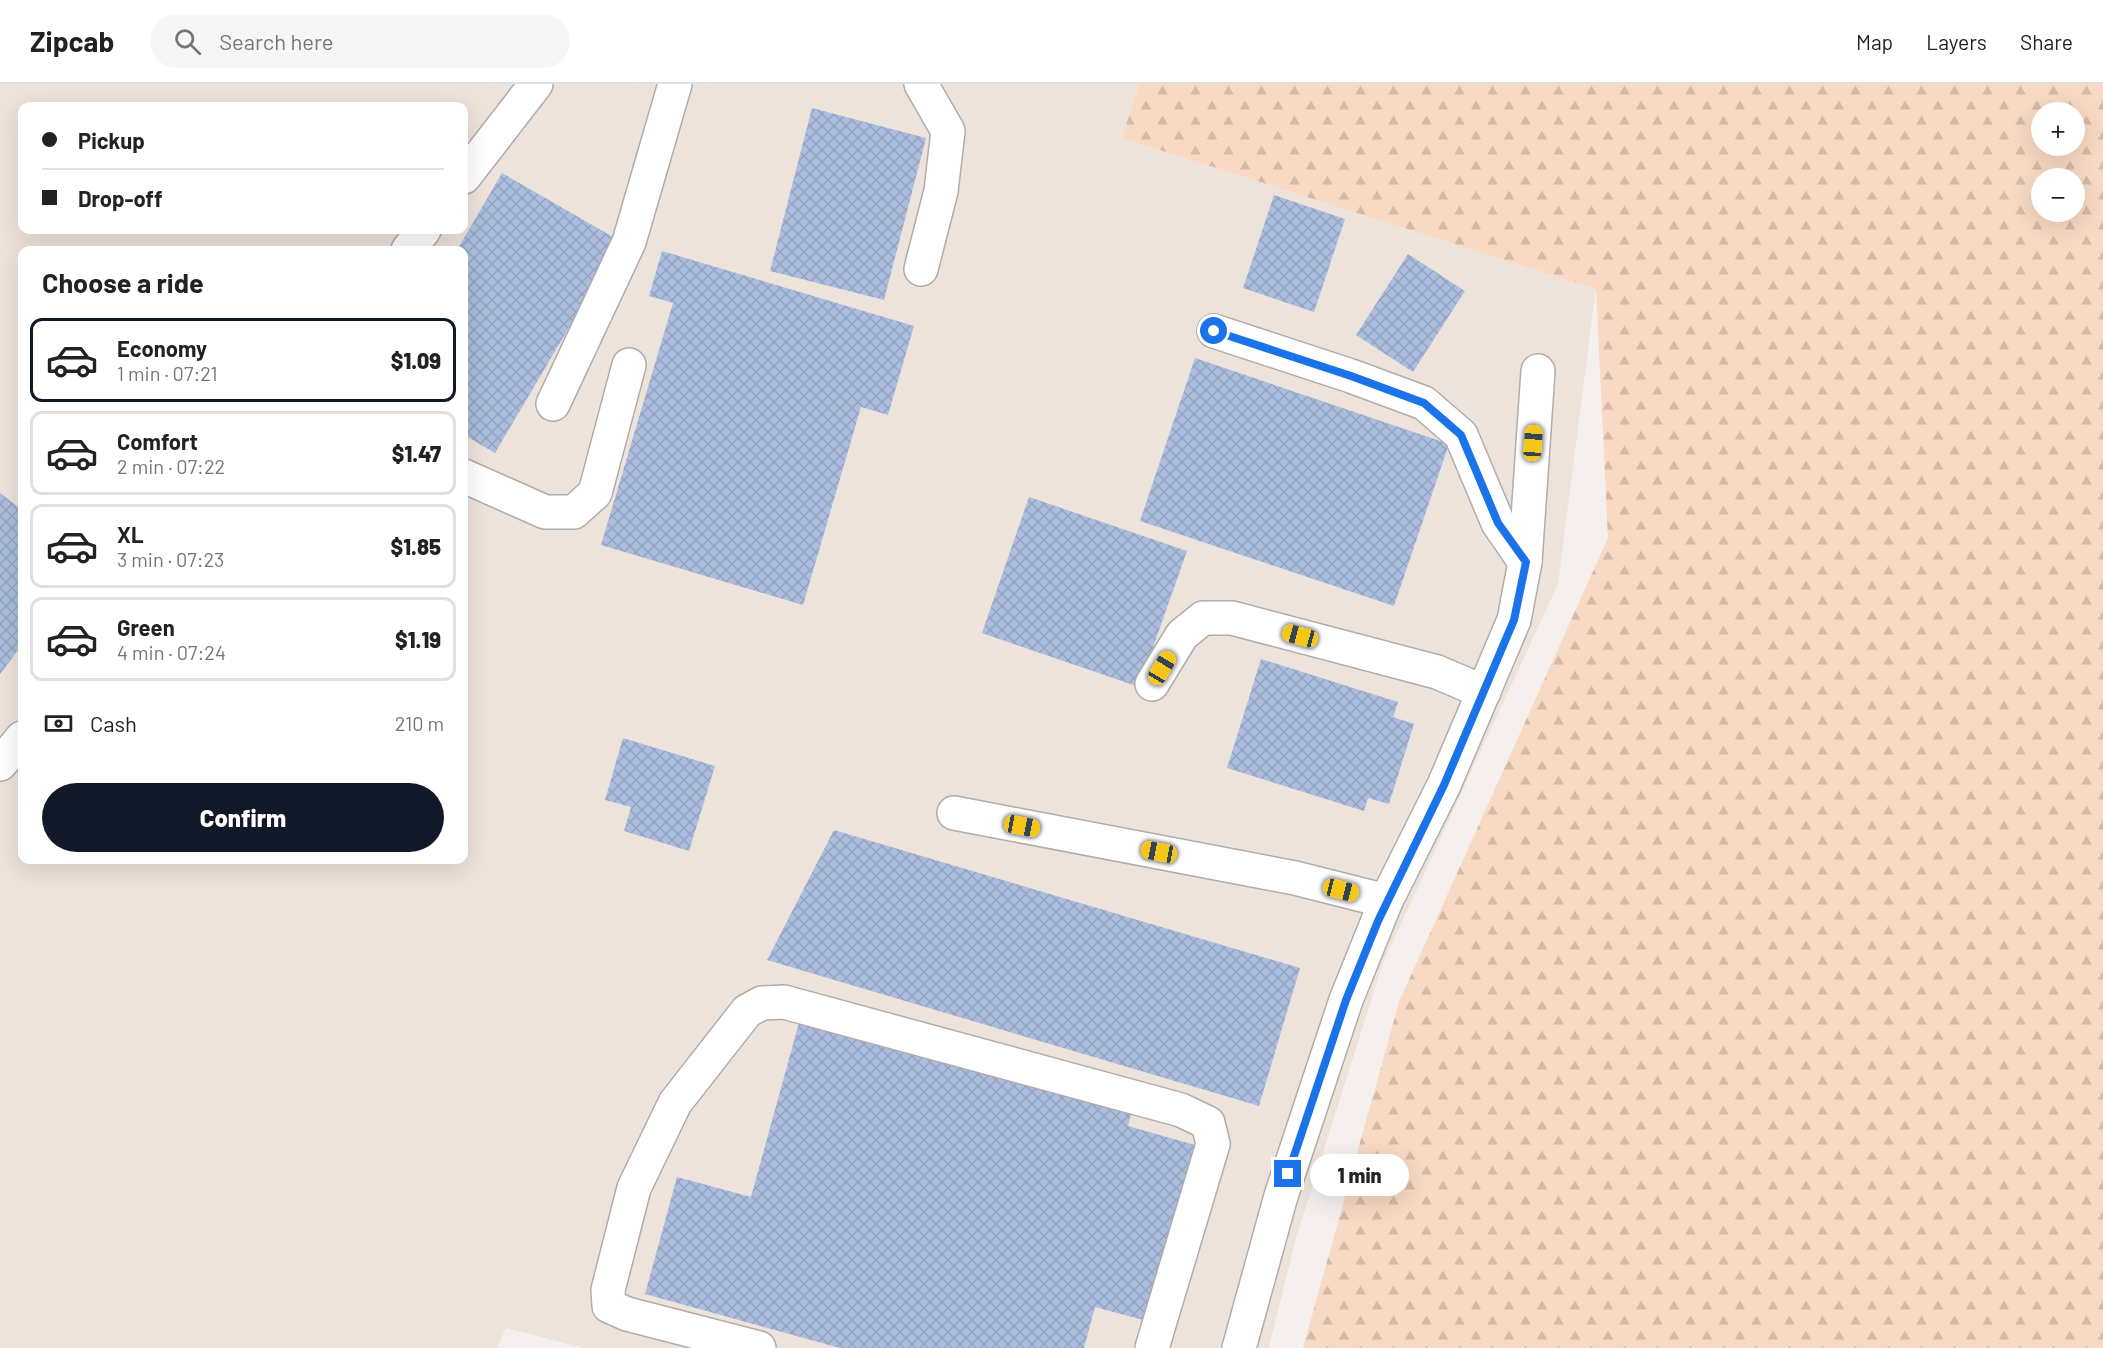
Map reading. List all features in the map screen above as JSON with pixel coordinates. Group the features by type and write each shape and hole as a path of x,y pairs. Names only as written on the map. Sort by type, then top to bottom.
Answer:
{"lane":[{"path":"468,172 536,84"},
{"path":"553,404 629,242 675,84"},
{"path":"921,84 948,131 941,191 921,269"},
{"path":"411,246 421,234"},
{"path":"1214,331 1351,376 1424,403 1461,435 1498,523 1526,562"},
{"path":"468,478 545,512 574,512 595,493 629,366"},
{"path":"1239,1348 1292,1163 1346,1000 1386,901 1444,785 1514,620 1526,562 1538,371"},
{"path":"1152,684 1182,635 1203,618 1232,618 1437,672 1484,692"},
{"path":"0,764 18,743"},
{"path":"954,813 1295,878 1386,901"},
{"path":"759,1348 627,1314 609,1306 608,1290 634,1188 675,1103 747,1011 762,1003 784,1002 1181,1110 1208,1123 1213,1144 1152,1348"}],"shaded area":[{"path":"0,84 1139,84 1122,138 1596,288 1558,584 1383,963 1296,1238 1269,1348 583,1348 506,1328 497,1348 0,1348"}],"green space":[{"path":"1139,84 2103,84 2103,1348 1303,1348 1399,1002 1608,538 1596,289 1122,138"}],"building":[{"path":"812,108 926,138 884,300 770,271"},
{"path":"502,173 620,241 495,453 468,437 468,246 459,246"},
{"path":"1274,195 1345,219 1314,312 1243,288"},
{"path":"662,251 914,326 888,415 861,407 803,605 601,545 673,303 649,296"},
{"path":"1408,254 1465,291 1413,372 1356,335"},
{"path":"1195,358 1449,444 1394,606 1140,521"},
{"path":"0,493 18,507 18,650 0,674"},
{"path":"1029,497 1187,551 1139,687 982,633"},
{"path":"1261,659 1398,702 1393,717 1414,724 1389,804 1368,798 1364,811 1227,768"},
{"path":"623,738 715,766 689,851 624,831 631,807 605,800"},
{"path":"834,830 1300,968 1259,1106 767,960"},
{"path":"800,1019 1132,1111 1128,1126 1195,1145 1147,1321 1095,1307 1084,1348 840,1348 645,1294 677,1177 751,1197"}],"route":[{"path":"1214,331 1351,376 1424,403 1461,435 1498,523 1526,562 1514,620 1444,785 1386,901 1346,1000 1288,1174"}]}
